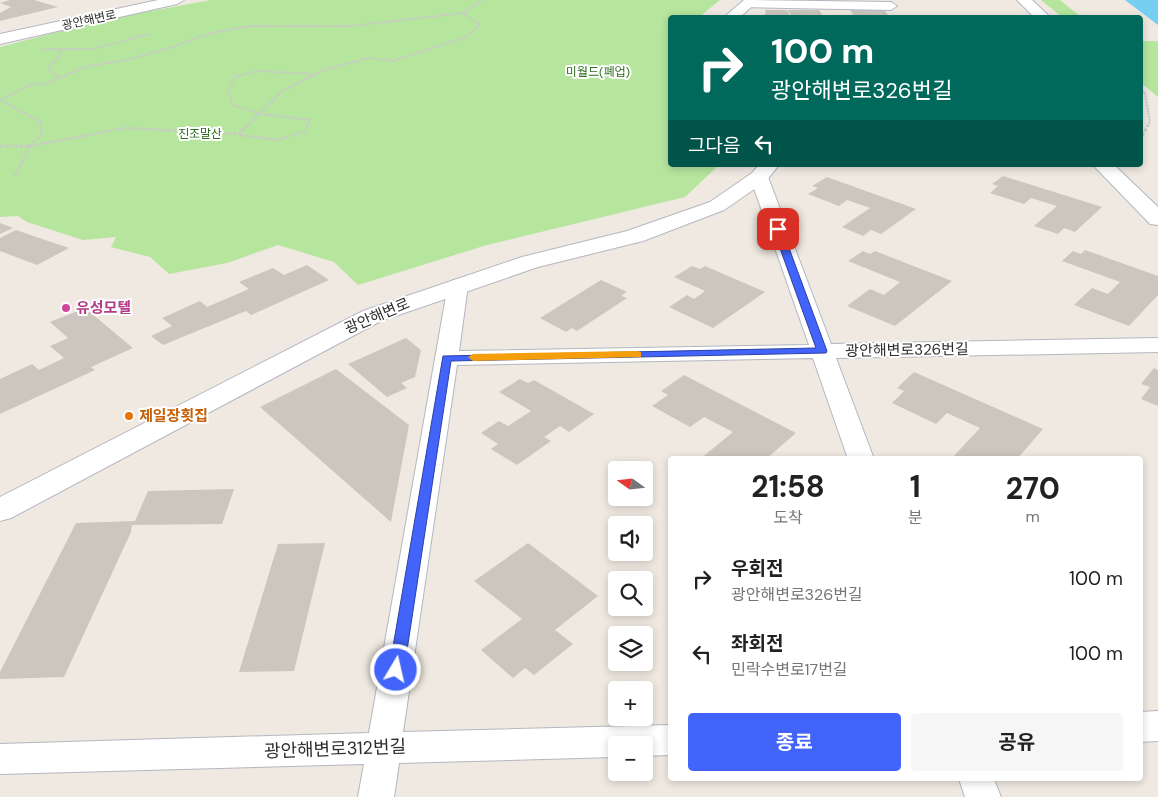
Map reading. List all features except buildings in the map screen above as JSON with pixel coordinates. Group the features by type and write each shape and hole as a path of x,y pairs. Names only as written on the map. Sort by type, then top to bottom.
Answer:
{"main road":[{"name":"광안해변로","path":"0,39 177,0"},
{"path":"1024,0 1041,15"},
{"path":"734,15 749,2"},
{"path":"1105,167 1158,219"},
{"name":"광안해변로","path":"0,510 372,316 458,285 530,262 635,236 717,206 764,171"}],"street":[{"path":"749,2 889,3 898,15"},
{"path":"764,171 822,351 860,456"},
{"path":"376,797 458,285"},
{"name":"광안해변로326번길","path":"446,358 1158,345"},
{"path":"1143,727 1158,726"},
{"name":"광안해변로312번길","path":"0,759 668,740"},
{"path":"978,781 983,797"}],"path":[{"path":"15,176 30,146 41,135 41,122 0,100 32,84 42,85 88,66 127,60 173,47 207,34 250,26 351,26 463,13 483,0"},
{"path":"239,134 281,92 315,75 368,58 393,60 466,37 480,25 463,13"},
{"path":"34,52 93,49 150,34"},
{"path":"56,50 61,53 49,69 54,75 61,77"},
{"path":"0,146 30,146 125,128 239,134 279,140 305,131 310,120 261,114 232,106 228,89 237,76 258,70 315,75"},
{"path":"1143,91 1145,93 1150,122 1143,135"}],"green space":[{"name":"진조말산","path":"211,0 720,0 701,15 668,15 668,167 717,167 685,197 487,245 358,285 334,262 278,245 227,263 169,274 150,257 111,247 116,237 83,240 27,222 18,216 0,217 0,47 107,19"},
{"path":"1041,0 1060,0 1079,15 1060,15"},
{"path":"1143,41 1158,41 1158,97 1143,84"}],"water":[{"path":"1125,0 1158,0 1158,25"}],"slow traffic":[{"path":"473,357 637,354"}],"place":[{"name":"유성모텔","path":"66,308"},
{"name":"제일장횟집","path":"129,416"}],"route":[{"path":"396,670 446,358 822,351 778,229"}],"park label":[{"name":"미월드(폐업)","path":"598,72"}]}
